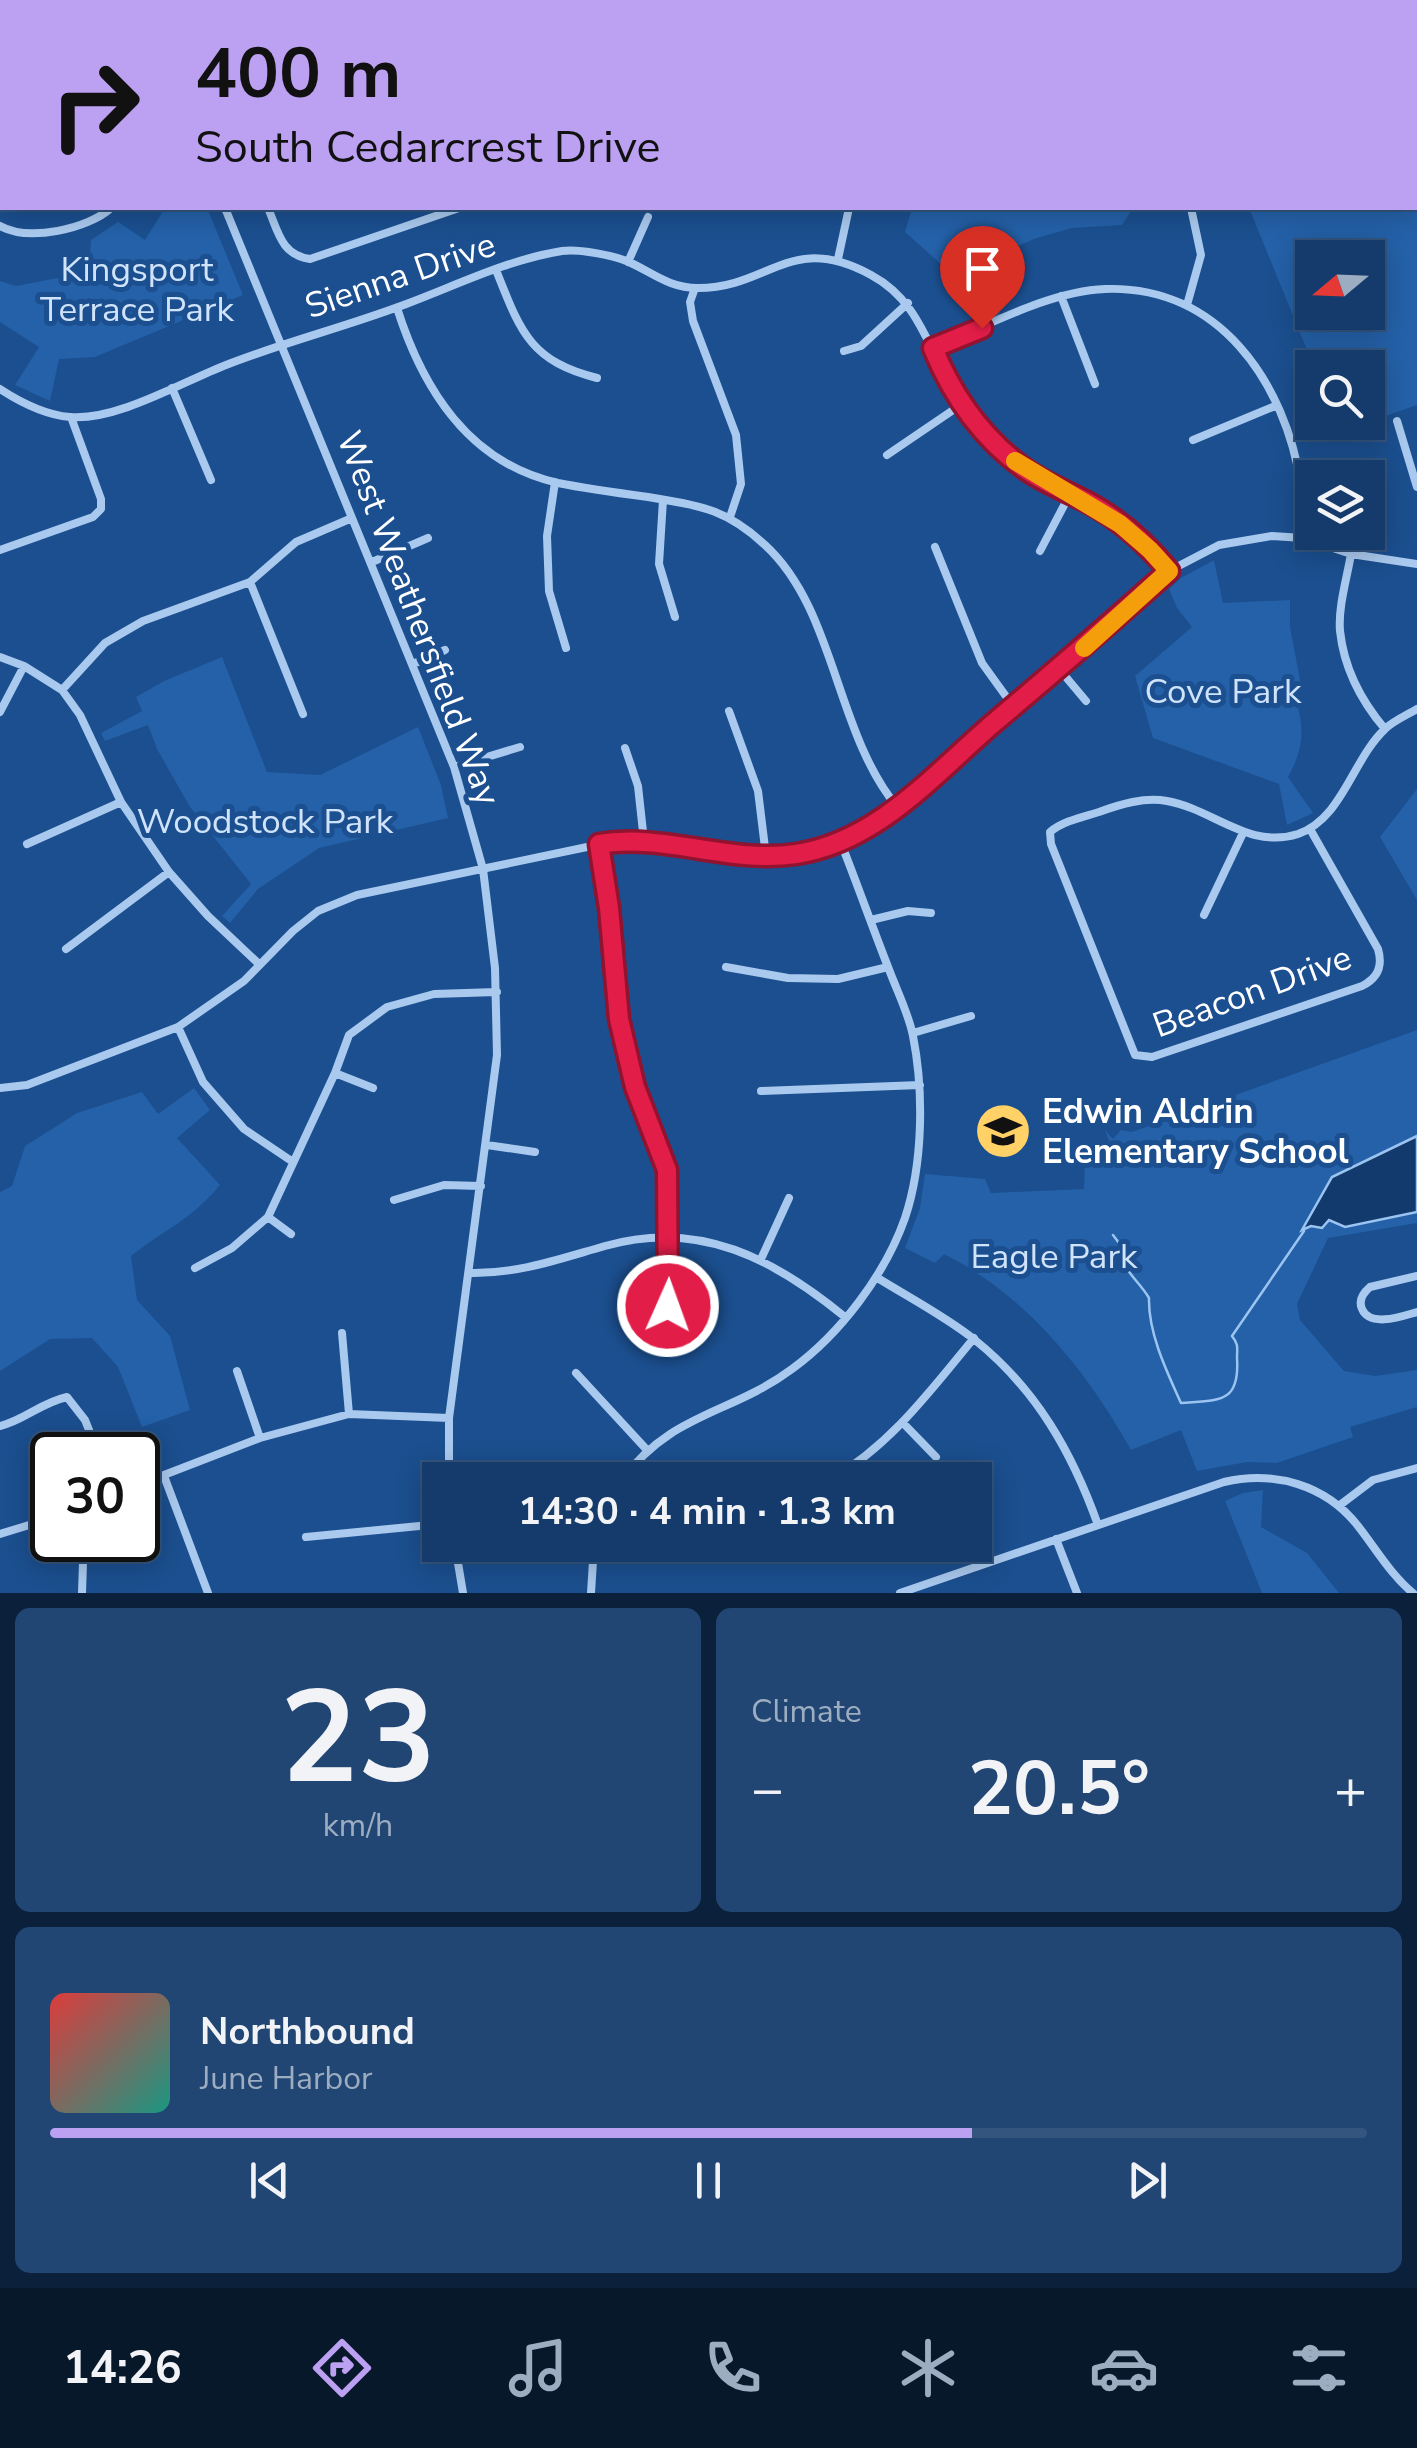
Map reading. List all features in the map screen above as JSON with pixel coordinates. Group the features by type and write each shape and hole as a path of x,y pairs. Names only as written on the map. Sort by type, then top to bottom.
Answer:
{"street":[{"path":"0,226 26,236 94,222 109,210"},
{"name":"West Weathersfield Way","path":"226,210 454,767 483,869 496,992 497,1055 449,1418 449,1462"},
{"path":"269,210 286,249 297,257 310,259 435,210"},
{"path":"849,210 838,259 875,276 908,304 962,404 980,428 1010,457 1132,533 1169,571"},
{"path":"1188,305 1201,255 1192,210"},
{"path":"628,262 648,216"},
{"name":"Sienna Drive","path":"71,417 112,411 281,345 397,308 496,270 566,250 628,262 657,280 695,288 722,286 783,263 808,258 838,259"},
{"path":"496,270 518,326 533,345 550,361 597,378"},
{"path":"695,288 690,302 693,321 736,435 741,484 730,517"},
{"path":"933,348 1061,296 1103,289 1139,290 1188,305 1217,324 1254,360 1296,460"},
{"path":"1061,296 1095,384"},
{"path":"844,351 861,346 908,304"},
{"path":"397,308 416,360 436,397 459,427 486,452 555,482 700,505 730,517 768,547 802,591 872,771 898,808"},
{"path":"172,388 211,480"},
{"path":"0,550 93,517 101,510 102,499 71,417 2,394"},
{"path":"887,454 962,404"},
{"path":"1193,440 1275,406"},
{"path":"1397,422 1417,487"},
{"path":"555,482 547,536 549,591 566,648"},
{"path":"1040,550 1070,494"},
{"path":"662,500 659,564 675,616"},
{"path":"62,690 105,644 143,621 250,582 296,542 352,518"},
{"path":"0,1088 27,1085 178,1028 225,997 318,911 358,895 599,844 644,841 766,856 797,854 842,843 898,808 1169,571 1196,554 1240,539 1295,537"},
{"path":"372,562 428,538"},
{"path":"935,547 982,663 1014,706"},
{"path":"1339,550 1417,564"},
{"path":"1351,554 1340,630 1352,677 1366,708 1385,729"},
{"path":"250,582 303,714"},
{"path":"413,664 445,650"},
{"path":"0,657 24,666 62,690 80,715 121,802 169,872 259,964"},
{"path":"0,712 24,666"},
{"path":"1060,670 1086,702"},
{"path":"1204,915 1243,833 1281,838 1310,829 1331,810 1385,729 1417,709"},
{"path":"730,711 758,791 766,856"},
{"path":"454,767 520,747"},
{"path":"625,748 638,786 644,841"},
{"name":"Beacon Drive","path":"1243,833 1183,805 1154,800 1122,804 1050,832 1050,844 1132,1051 1140,1058 1362,986 1378,971 1378,950 1310,829"},
{"path":"27,844 121,802"},
{"path":"637,1462 678,1427 744,1398 814,1351 876,1277 905,1218 920,1142 920,1085 913,1033 842,843"},
{"path":"599,844 619,1019 635,1087 667,1170 668,1306"},
{"path":"66,949 169,872"},
{"path":"871,920 908,912 931,912"},
{"path":"726,967 788,978 838,980 888,967"},
{"path":"195,1268 232,1248 268,1217 350,1034 387,1007 434,994 496,992"},
{"path":"913,1033 971,1016"},
{"path":"178,1028 203,1082 244,1129 293,1162"},
{"path":"335,1073 372,1088"},
{"path":"761,1091 920,1085"},
{"path":"487,1145 535,1152"},
{"path":"394,1200 444,1184 481,1186"},
{"path":"762,1260 790,1198"},
{"path":"268,1217 291,1234"},
{"path":"470,1273 504,1274 610,1244 670,1238 720,1246 762,1260 798,1280 846,1317"},
{"path":"1417,1276 1370,1286 1361,1301 1361,1308 1376,1319 1417,1312"},
{"path":"876,1277 974,1338 1020,1382 1059,1434 1080,1473 1098,1525"},
{"path":"342,1332 350,1414"},
{"path":"857,1462 904,1423 974,1338"},
{"path":"236,1370 260,1438"},
{"path":"576,1373 647,1450"},
{"path":"0,1426 13,1423 45,1402 67,1397 90,1432"},
{"path":"160,1477 260,1438 350,1414 449,1418"},
{"path":"904,1423 936,1457"},
{"path":"1340,1506 1373,1480 1417,1468"},
{"path":"164,1476 208,1593"},
{"path":"900,1593 1245,1477 1293,1482 1340,1506 1413,1593"},
{"path":"0,1534 30,1525"},
{"path":"306,1537 422,1526"},
{"path":"1056,1540 1077,1593"},
{"path":"82,1593 83,1562"},
{"path":"458,1562 463,1593"},
{"path":"590,1593 593,1562"}],"green space":[{"name":"Kingsport Terrace Park","path":"164,210 208,210 243,295 95,357 59,359 50,401 15,385 39,347 0,322 0,281 16,286 89,272 91,240 118,222 145,240"},
{"path":"911,210 1131,211 1122,225 1072,228 1034,239 979,263 1001,316 982,328 961,282 905,232"},
{"path":"1250,210 1417,210 1417,405 1385,416 1385,350 1307,350 1299,330 1385,330 1385,240 1295,240 1295,321"},
{"name":"Cove Park","path":"1214,560 1223,603 1290,600 1290,627 1301,685 1291,689 1302,733 1288,777 1313,813 1287,825 1279,784 1153,738 1135,676 1192,627 1169,589"},
{"name":"Woodstock Park","path":"222,657 267,772 320,775 418,727 441,785 448,818 319,848 258,889 230,923 222,916 251,884 190,807 148,725 105,741 101,733 142,711 136,697"},
{"path":"1417,789 1417,900 1380,837"},
{"name":"Eagle Park","path":"1417,1030 1417,1223 1328,1238 1297,1304 1300,1320 1344,1371 1375,1376 1417,1370 1417,1407 1350,1427 1353,1437 1277,1463 1247,1462 1197,1471 1181,1430 1131,1450 1074,1364 1028,1313 974,1271 944,1254 935,1263 905,1248 920,1208 925,1174 985,1179 991,1193 1084,1189 1085,1156 1109,1141 1105,1130 1113,1139 1121,1130 1132,1132"},
{"path":"194,1088 210,1110 177,1138 220,1185 188,1216 131,1256 137,1300 170,1336 190,1410 142,1427 118,1367 92,1338 50,1339 0,1371 0,1192 12,1186 25,1146 77,1113 142,1092 158,1114"},
{"path":"1263,1490 1261,1527 1307,1553 1339,1593 1262,1593 1225,1501"}],"shaded area":[{"path":"1417,1136 1417,1212 1345,1227 1329,1220 1322,1228 1311,1226 1302,1230 1332,1177"}],"waterway":[{"path":"1113,1235 1122,1247 1127,1268 1149,1298 1155,1338 1181,1403 1216,1400 1231,1392 1237,1373 1237,1347 1232,1336 1304,1231"}],"slow traffic":[{"path":"1015,461 1102,511 1132,533 1169,571 1084,648"}],"place":[{"name":"Edwin Aldrin Elementary School","path":"1003,1131"}],"route":[{"path":"668,1306 667,1170 635,1087 619,1019 599,844 644,841 766,856 797,854 842,843 898,808 1169,571 1132,533 1102,511 1024,468 967,412 933,348 982,328"}]}
